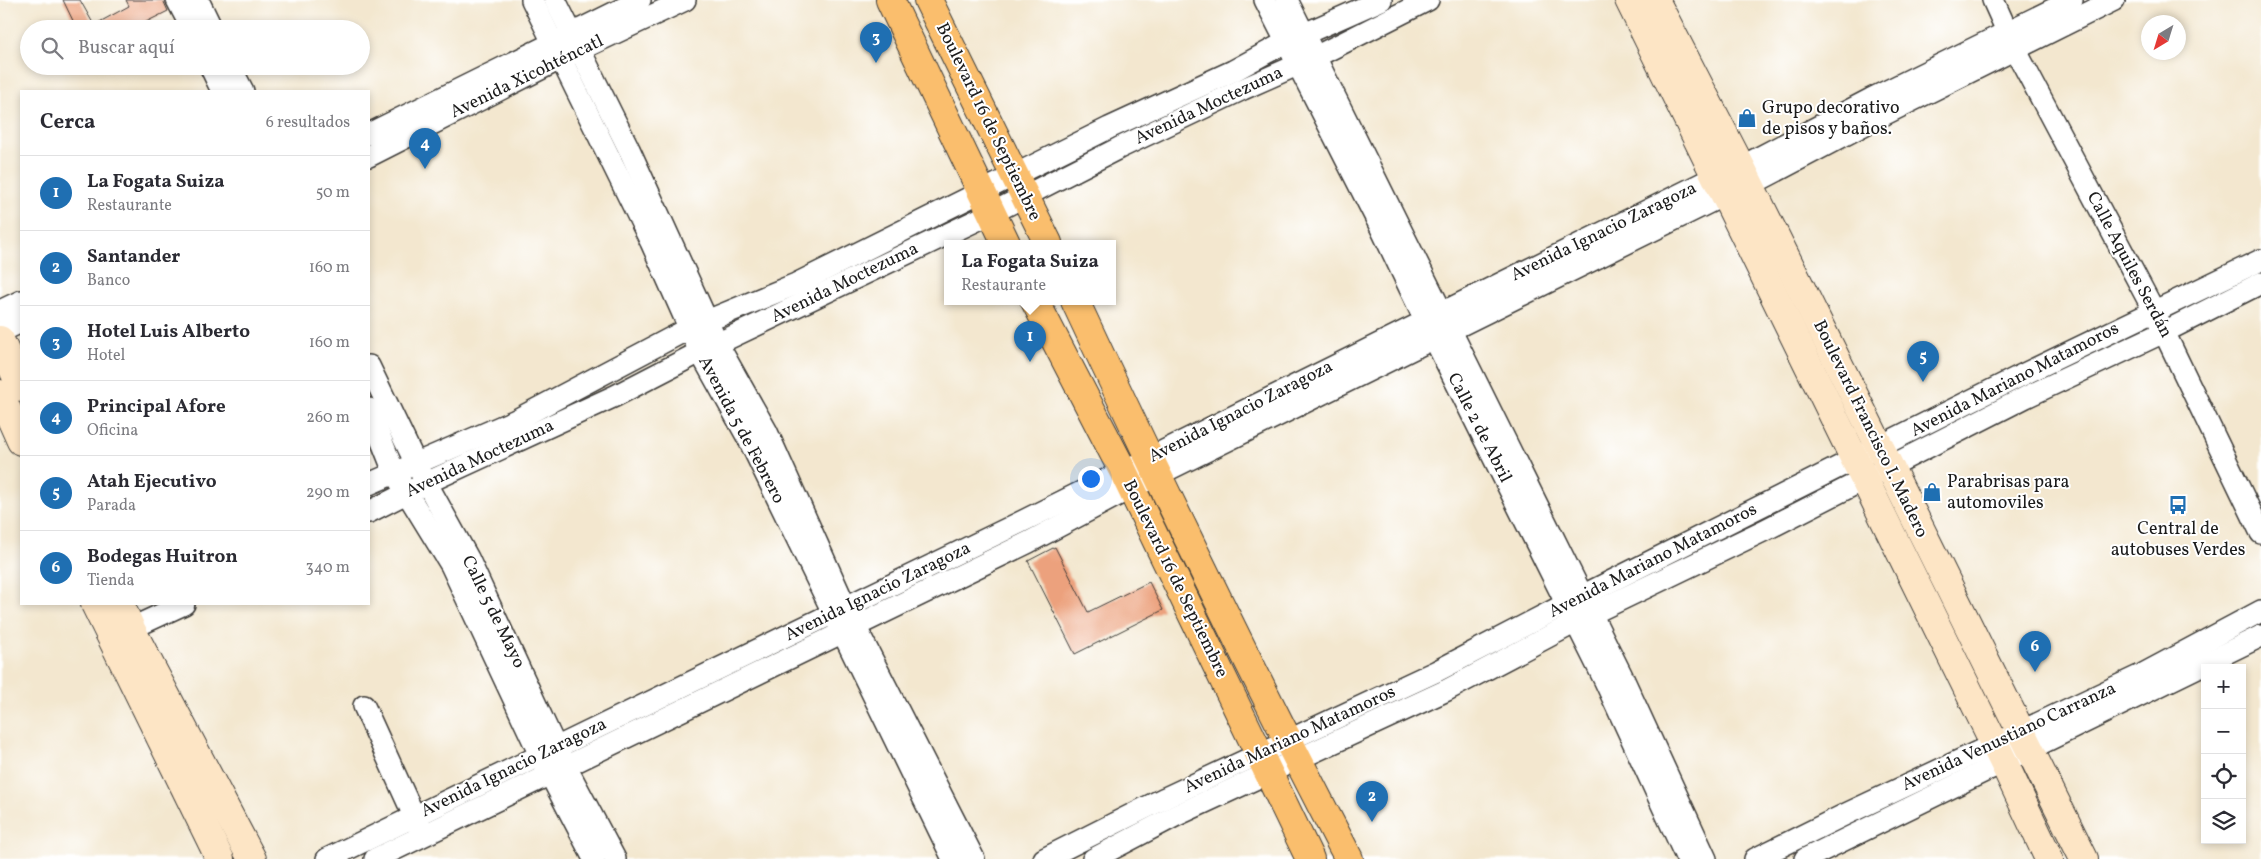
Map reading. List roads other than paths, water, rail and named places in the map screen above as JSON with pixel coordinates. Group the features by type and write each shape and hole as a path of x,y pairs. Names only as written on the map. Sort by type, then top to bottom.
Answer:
{"main road":[{"name":"Boulevard 16 de Septiembre","path":"890,0 1005,240"},
{"name":"Boulevard 16 de Septiembre","path":"928,0 1047,240"},
{"name":"Boulevard Francisco I. Madero","path":"1629,0 1734,180"},
{"name":"Boulevard Francisco I. Madero","path":"1655,0 1734,180 1873,464 2024,741 2084,859"},
{"name":"Boulevard 16 de Septiembre","path":"1037,305 1127,480 1310,859"},
{"name":"Boulevard 16 de Septiembre","path":"1077,305 1153,467 1293,751 1349,859"},
{"path":"0,340 20,385"},
{"path":"0,394 20,439"},
{"name":"Boulevard Francisco I. Madero","path":"1873,464 1999,753 2049,859"},
{"path":"115,614 220,859"},
{"path":"115,614 252,859"}],"street":[{"name":"Avenida 5 de Febrero","path":"532,0 567,46 629,149 660,238 709,348 758,436 844,620 916,763 974,859"},
{"name":"Avenida 5 de Febrero","path":"555,0 567,46 609,158 660,238"},
{"name":"Avenida Xicohténcatl","path":"374,142 646,5 685,0"},
{"name":"Calle 2 de Abril","path":"1265,0 1295,39 1350,146 1613,677 1663,786 1706,859"},
{"name":"Calle 2 de Abril","path":"1287,0 1295,39"},
{"name":"Avenida Moctezuma","path":"370,484 416,464 615,396 709,348 801,292 1021,185 1119,148 1238,80 1295,39 1376,10 1428,0"},
{"name":"Calle Aquiles Serdán","path":"1993,0 2012,41 2154,311 2261,533"},
{"name":"Avenida Ignacio Zaragoza","path":"2012,41 2072,0"},
{"name":"Avenida Ignacio Zaragoza","path":"1153,467 1443,335 1564,275 1734,180 1875,108 2012,41 2114,0"},
{"path":"190,9 202,20"},
{"name":"Avenida Moctezuma","path":"1021,185 1109,128 1238,80 1306,61 1376,10"},
{"path":"214,75 222,90"},
{"path":"235,75 242,90"},
{"path":"1109,128 1119,148"},
{"path":"609,158 629,149"},
{"name":"Avenida Ignacio Zaragoza","path":"375,859 558,770 844,620 944,571 1019,523 1127,480 1434,316 1553,257 1734,180"},
{"path":"1553,257 1564,275"},
{"name":"Avenida Mariano Matamoros","path":"1676,561 1766,530 2018,377 2261,260"},
{"name":"Avenida Mariano Matamoros","path":"1293,751 1437,671 1579,609 1676,561 1756,509 1873,464 2026,397 2164,332 2261,283"},
{"name":"Avenida Moctezuma","path":"370,512 407,494 518,430 605,374 699,324 801,292"},
{"path":"0,311 20,301"},
{"path":"0,332 20,322"},
{"path":"605,374 615,396"},
{"name":"Calle 5 de Mayo","path":"371,376 426,483 459,562 548,752 602,854"},
{"path":"370,412 394,472 407,494 459,562"},
{"name":"Avenida Ignacio Zaragoza","path":"944,571 1029,542 1127,480"},
{"path":"1756,509 1766,530"},
{"path":"1019,523 1029,542"},
{"path":"115,614 177,605"},
{"name":"Avenida Mariano Matamoros","path":"1044,859 1170,807 1264,763 1447,690 1579,609"},
{"name":"Avenida Venustiano Carranza","path":"2147,682 2261,611"},
{"name":"Avenida Ignacio Zaragoza","path":"327,859 548,752 844,620"},
{"name":"Avenida Venustiano Carranza","path":"1805,859 1855,834 1999,753 2147,682 2261,636"},
{"path":"1437,671 1447,690"},
{"path":"364,706 423,836"},
{"name":"Avenida Venustiano Carranza","path":"1755,859 1844,815 1999,753"},
{"name":"Avenida 5 de Febrero","path":"916,763 953,859"},
{"name":"Calle 2 de Abril","path":"1663,786 1687,859"},
{"name":"Avenida Mariano Matamoros","path":"1093,859 1170,807"},
{"path":"1844,815 1855,834"}],"place":[{"name":"Hotel Luis Alberto","path":"876,63"},
{"name":"Grupo decorativo de pisos y baños.","path":"1747,118"},
{"name":"Principal Afore","path":"425,169"},
{"name":"La Fogata Suiza","path":"1030,362"},
{"name":"Atah Ejecutivo","path":"1923,382"},
{"name":"Parabrisas para automoviles","path":"1932,492"},
{"name":"Central de autobuses Verdes","path":"2178,505"},
{"name":"Bodegas Huitron","path":"2035,672"},
{"name":"Santander","path":"1372,822"}]}
